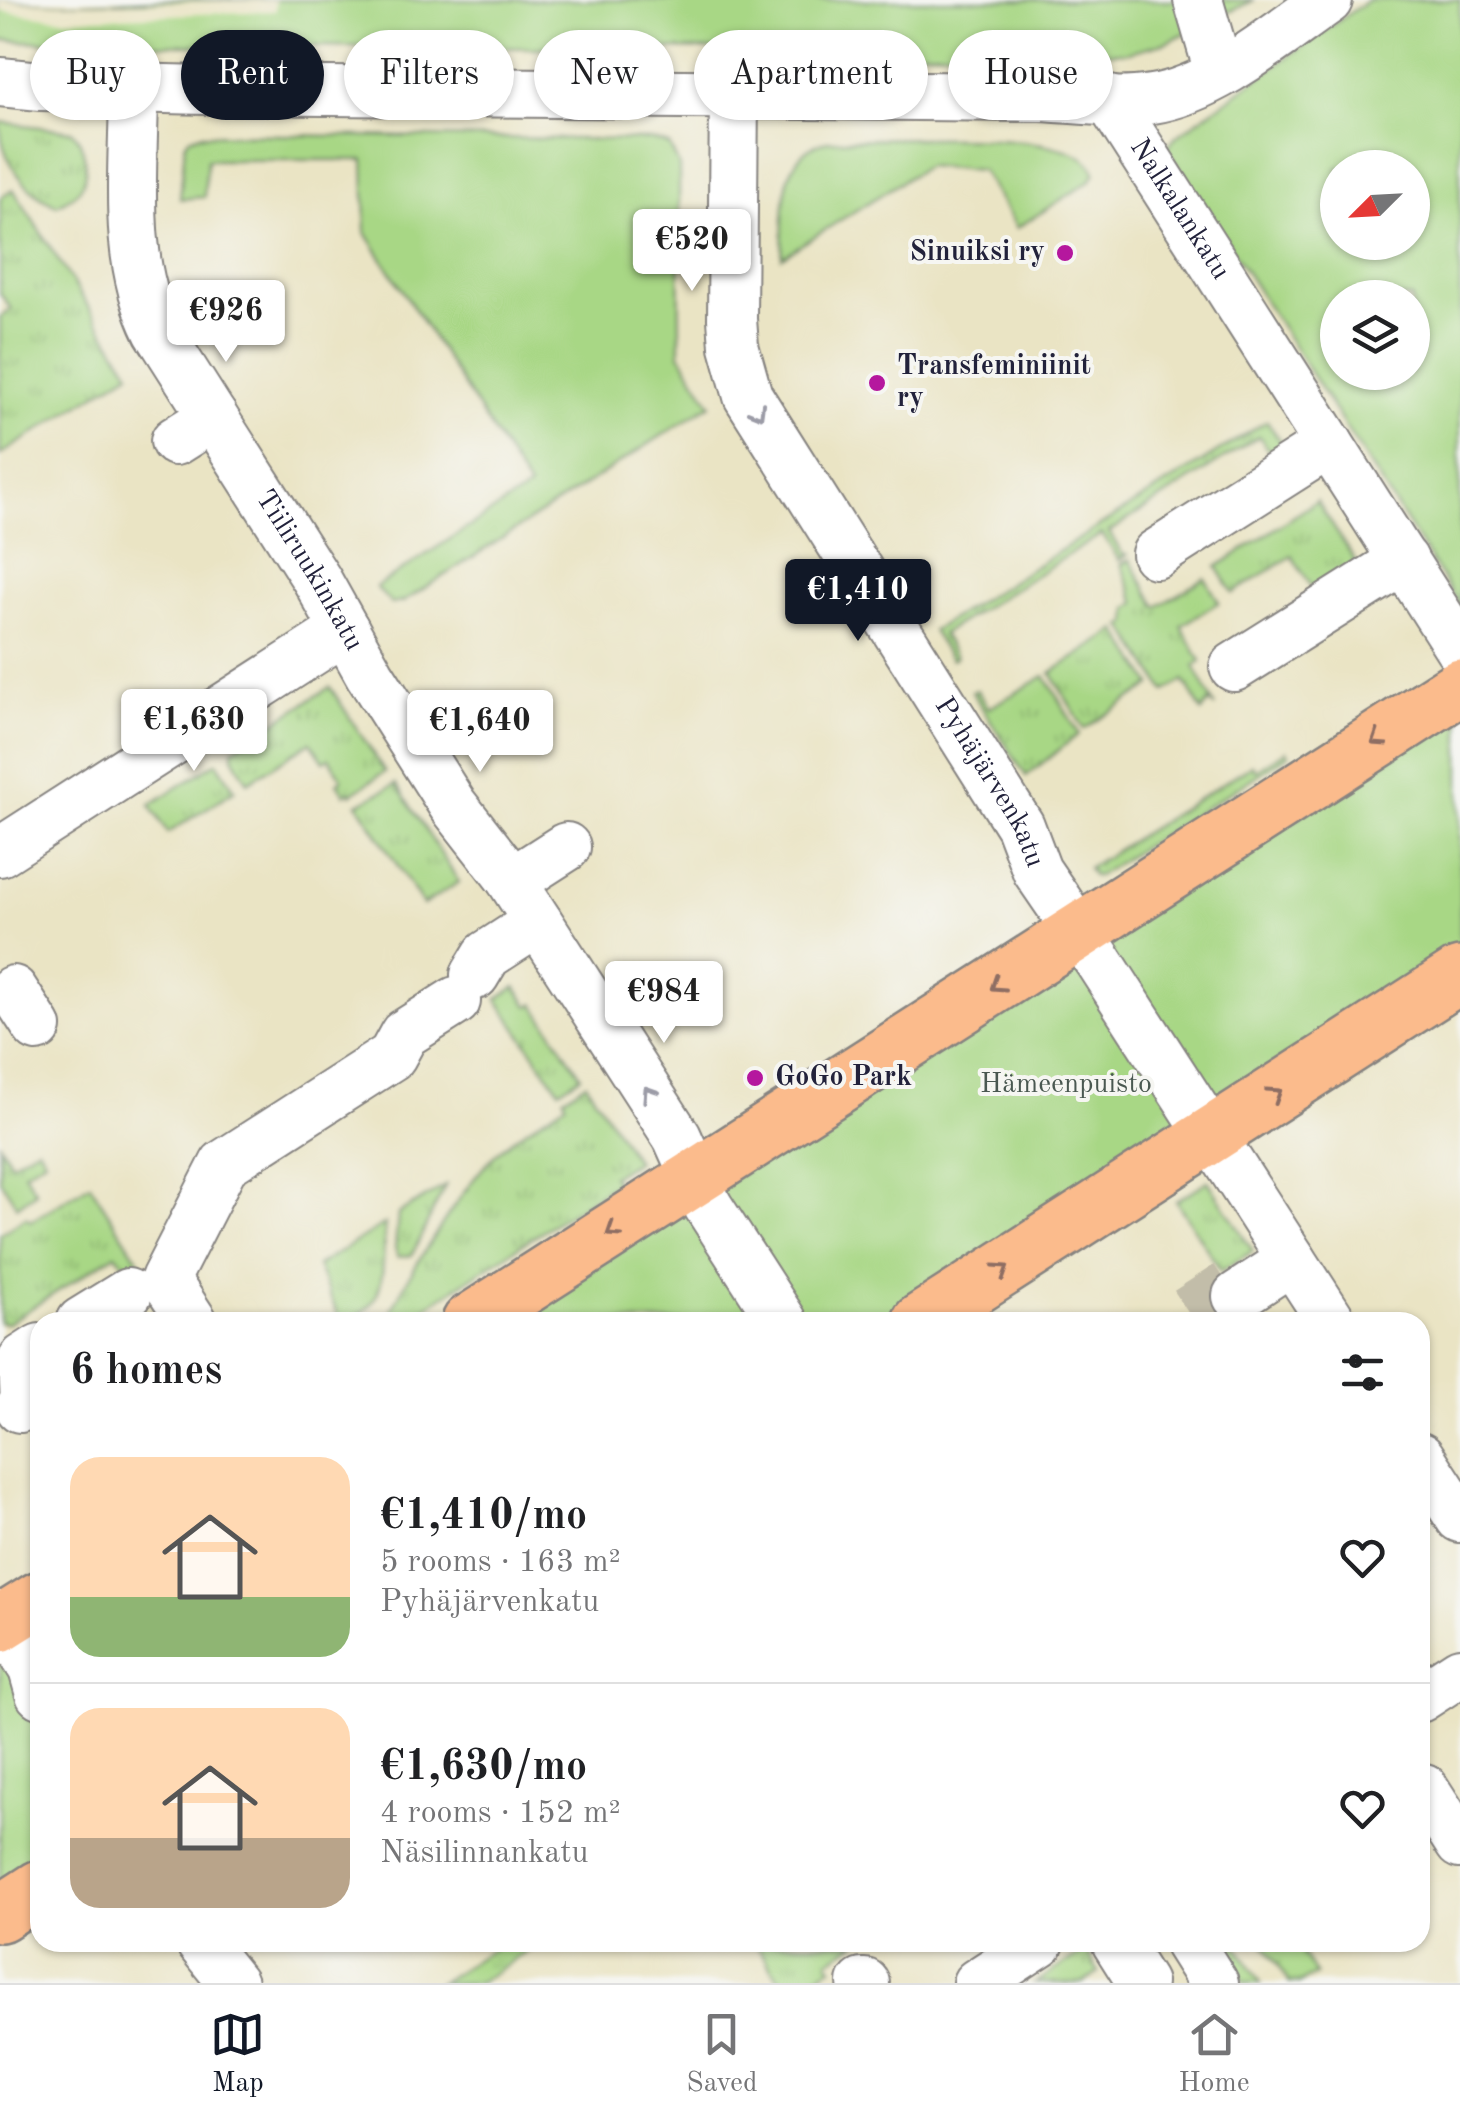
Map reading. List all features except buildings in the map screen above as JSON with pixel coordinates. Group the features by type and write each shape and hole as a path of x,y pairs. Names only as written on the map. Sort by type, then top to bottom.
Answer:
{"main road":[{"path":"486,1312 1460,687"},
{"path":"936,1312 1460,976"},
{"path":"0,1914 30,1894"}],"street":[{"path":"1198,0 1219,72"},
{"path":"1113,100 1156,99 1190,88 1328,0"},
{"path":"0,82 30,83"},
{"path":"161,88 694,94"},
{"name":"Nalkalankatu","path":"1113,106 1460,648"},
{"name":"Tiiliruukinkatu","path":"134,120 133,244 137,276 194,429 318,580 370,675 452,804 509,877 678,1137 708,1206 776,1312"},
{"name":"Pyhäjärvenkatu","path":"734,120 732,320 740,372 755,410 847,585 928,713 1020,826 1037,871 1326,1312"},
{"path":"1156,554 1329,444"},
{"path":"1234,667 1404,560"},
{"path":"0,852 345,630"},
{"path":"509,877 527,872 566,847"},
{"path":"186,1312 165,1279 224,1164 392,1056 404,1034 465,988 488,954 548,937"},
{"path":"1233,1290 1288,1254"},
{"path":"97,1312 128,1292"},
{"path":"20,1408 24,1405 23,1359 30,1354"},
{"path":"1430,1472 1460,1518"},
{"path":"11,1615 30,1661"},
{"path":"1430,1692 1460,1672"},
{"path":"1430,1797 1460,1844"},
{"path":"208,1952 233,1983"},
{"path":"246,1952 259,1983"},
{"path":"976,1983 1024,1952"},
{"path":"1122,1952 1142,1983"},
{"path":"1194,1952 1214,1983"}],"green space":[{"path":"0,0 64,4 165,0 1254,0 1167,42 1129,52 1113,52 1113,30 948,30 948,52 928,52 928,30 694,30 694,49 674,49 674,30 534,30 534,48 514,48 514,30 344,30 344,46 324,46 324,30 181,30 181,45 161,45 161,30 30,30 30,42 0,40"},
{"path":"1368,0 1460,0 1460,606 1322,390 1430,390 1430,280 1320,280 1320,388 1167,149 1175,137"},
{"path":"0,122 72,131 85,160 78,191 57,205 34,191 9,160"},
{"path":"200,134 651,140 669,145 679,166 680,354 711,404 403,602 391,604 376,587 529,488 366,233 364,160 207,160 204,197 180,199 185,144"},
{"path":"837,140 1020,141 1056,147 1083,158 1095,173 1090,181 1017,228 981,170 926,166 782,257 784,202 793,167 803,153 817,144"},
{"path":"13,189 130,372 0,455 0,317 11,309 0,293 0,198"},
{"path":"1267,421 1288,454 1276,461 1259,436 1109,532 1122,554 1127,555 1119,560 1102,534 942,634 956,657 951,660 932,631"},
{"path":"1317,501 1358,566 1314,592 1292,556 1233,593 1217,567"},
{"path":"1130,560 1157,607 1205,578 1219,602 1181,626 1201,661 1194,666 1215,707 1210,701 1202,711 1184,681 1165,691 1123,626 1128,623 1129,608 1136,603 1121,564"},
{"path":"1117,630 1152,685 1084,729 1051,673"},
{"path":"1045,676 1079,734 1026,776 972,692 977,690 989,708"},
{"path":"330,687 385,772 345,794 337,783 342,778 329,758 324,761 311,742 248,782 233,757 233,749"},
{"name":"Hämeenpuisto","path":"1460,713 1460,950 896,1312 524,1312"},
{"path":"1286,751 1289,755 1097,876 1088,868 1252,765 1256,770"},
{"path":"217,762 235,790 168,833 150,805"},
{"path":"396,784 459,882 423,905 358,804"},
{"path":"516,987 529,1006 534,1004 581,1076 559,1090 497,999"},
{"path":"586,1083 636,1161 612,1176 616,1183 418,1312 392,1312 436,1233 484,1166 513,1139 566,1103 564,1097"},
{"path":"0,1144 11,1163 38,1147 45,1159 24,1172 36,1192 17,1206 0,1180"},
{"path":"1208,1181 1253,1251 1221,1271 1176,1201"},
{"path":"90,1184 141,1264 129,1272 116,1254 8,1323 0,1323 0,1234 26,1217 31,1221"},
{"path":"445,1186 412,1255 398,1257 398,1214"},
{"path":"385,1224 380,1284 376,1296 362,1312 337,1312 317,1266"},
{"path":"30,1630 30,1870 0,1889 0,1650"},
{"path":"488,1952 527,1952 478,1983 439,1983"},
{"path":"761,1952 842,1952 829,1960 832,1967 805,1983 782,1983"},
{"path":"1083,1952 1087,1952 1099,1972 1082,1983 1035,1983"},
{"path":"1225,1952 1241,1952 1261,1983 1245,1983"},
{"path":"1269,1952 1304,1952 1316,1975 1289,1983"}],"pier":[{"path":"0,0 64,4 275,0 275,11 66,19 0,11"}],"tunnel":[{"path":"1187,1311 1229,1284"}],"place":[{"name":"Sinuiksi ry","path":"1065,253"},
{"name":"Transfeminiinit ry","path":"877,383"},
{"name":"GoGo Park","path":"755,1078"}]}
